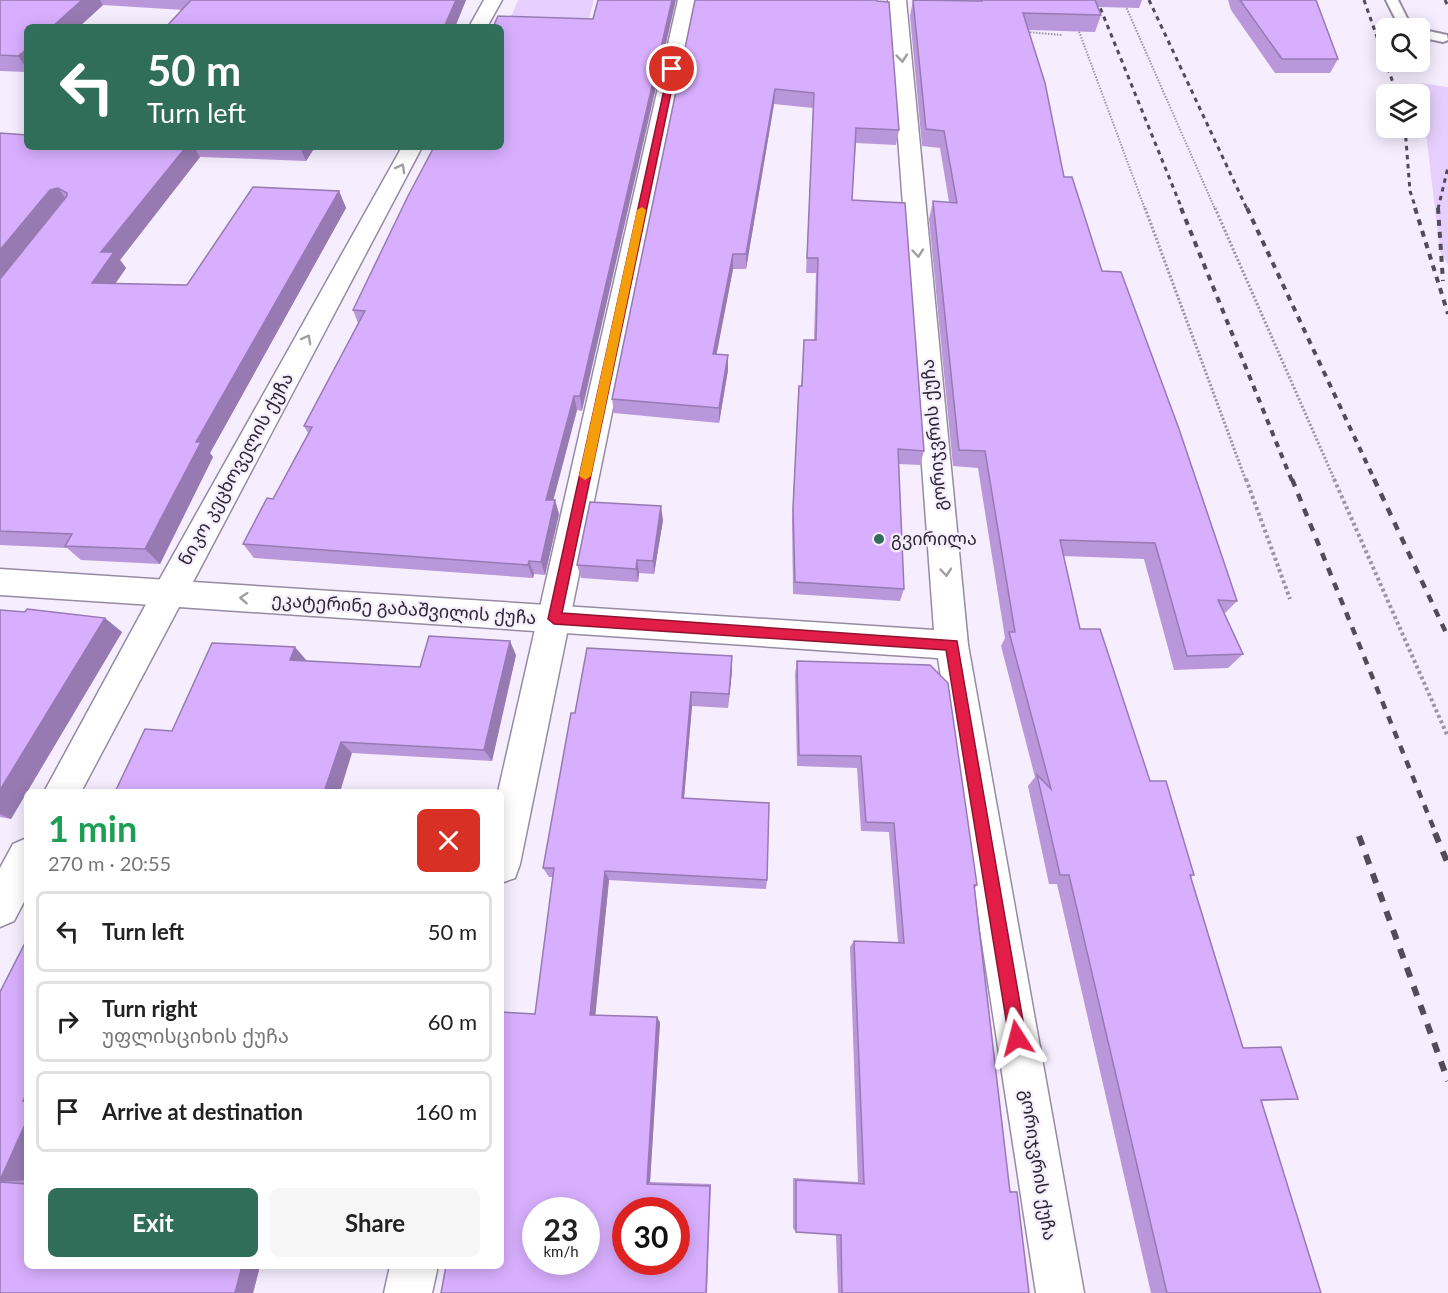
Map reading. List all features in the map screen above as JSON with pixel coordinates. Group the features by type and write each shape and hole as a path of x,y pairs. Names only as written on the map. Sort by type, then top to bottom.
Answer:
{"main road":[{"path":"480,24 493,0"},
{"path":"504,850 687,0"},
{"name":"გორიჯვრის ქუჩა","path":"897,0 952,645 1060,1293"},
{"name":"ნიკო კეცხოველის ქუჩა","path":"64,789 410,150"},
{"name":"ეკატერინე გაბაშვილის ქუჩა","path":"0,582 952,645"},
{"path":"0,907 24,863"},
{"path":"408,1293 413,1269"}],"lane":[{"path":"1392,0 1401,18"},
{"path":"1430,35 1443,38"}],"path":[{"path":"1123,0 1448,737"},
{"path":"1075,22 1290,599"},
{"path":"1020,32 1062,35"}],"shaded area":[{"path":"518,0 594,0 586,29 507,27"},
{"path":"1430,84 1448,87 1448,265 1440,251 1427,138 1430,138"}],"building":[{"path":"0,0 82,0 55,24 24,24 24,51 18,56 0,55"},
{"path":"191,0 456,0 445,24 169,24"},
{"path":"598,0 672,0 580,396 574,396 546,500 555,500 541,562 529,561 528,565 243,544 267,498 273,499 312,427 304,426 365,311 353,310 432,150 504,150 504,24 494,24 498,16 593,19"},
{"path":"695,0 877,0 889,2 899,130 856,128 852,200 905,203 924,451 898,449 904,589 795,582 793,508 799,386 802,386 804,340 816,340 818,258 807,258 814,93 775,89 746,254 733,254 713,354 728,355 719,408 612,399"},
{"path":"913,0 1095,0 1101,15 1023,13 1045,83 1064,177 1072,177 1102,271 1121,272 1179,429 1237,601 1218,600 1243,654 1187,656 1155,543 1060,540 1080,629 1100,629 1150,781 1166,781 1194,875 1190,875 1243,1048 1281,1047 1298,1099 1261,1100 1321,1293 1167,1293 1069,875 1060,875 1037,775 1051,789 1009,632 1015,632 985,451 959,450 933,201 957,203 944,131 926,129"},
{"path":"1240,0 1316,0 1338,59 1282,59"},
{"path":"0,133 24,135 24,150 184,150 101,252 114,252 92,283 187,285 253,187 339,191 196,442 201,442 145,549 65,546 72,534 0,531 0,279 67,196 67,193 58,188 50,190 0,250"},
{"path":"590,502 661,506 653,561 637,560 636,569 577,565"},
{"path":"27,609 105,618 0,790 0,610 25,612"},
{"path":"429,636 510,641 484,750 341,742 325,789 116,789 145,729 172,731 212,643 295,647 290,660 420,667"},
{"path":"587,648 732,656 729,694 691,692 682,798 769,803 767,880 605,871 590,1015 657,1017 647,1184 710,1186 706,1293 441,1293 445,1269 504,1269 504,1012 535,1014 554,868 543,868 571,713 575,713"},
{"path":"797,661 930,665 948,683 977,885 974,885 1010,1192 1017,1192 1029,1293 842,1293 841,1235 796,1232 796,1180 864,1184 854,941 904,943 894,823 866,822 861,756 799,755"},
{"path":"24,945 24,1127 0,1180 0,992"},
{"path":"0,1182 24,1184 24,1269 241,1269 235,1293 0,1293"}],"railway":[{"path":"1097,0 1182,209"},
{"path":"1149,0 1247,209"},
{"path":"1364,0 1393,84"},
{"path":"1445,0 1448,6"},
{"path":"1406,138 1410,191 1416,209"},
{"path":"1438,209 1448,167"},
{"path":"1181,208 1292,481"},
{"path":"1247,208 1375,481"},
{"path":"1415,208 1448,314"},
{"path":"1438,209 1443,281"},
{"path":"1292,479 1436,834"},
{"path":"1374,479 1448,637"},
{"path":"1435,833 1448,864"},
{"path":"1359,836 1448,1081"}],"slow traffic":[{"path":"585,476 642,210"}],"place":[{"name":"გვირილა","path":"879,539"}],"route":[{"path":"672,69 554,619 952,645 1017,1038"}]}
